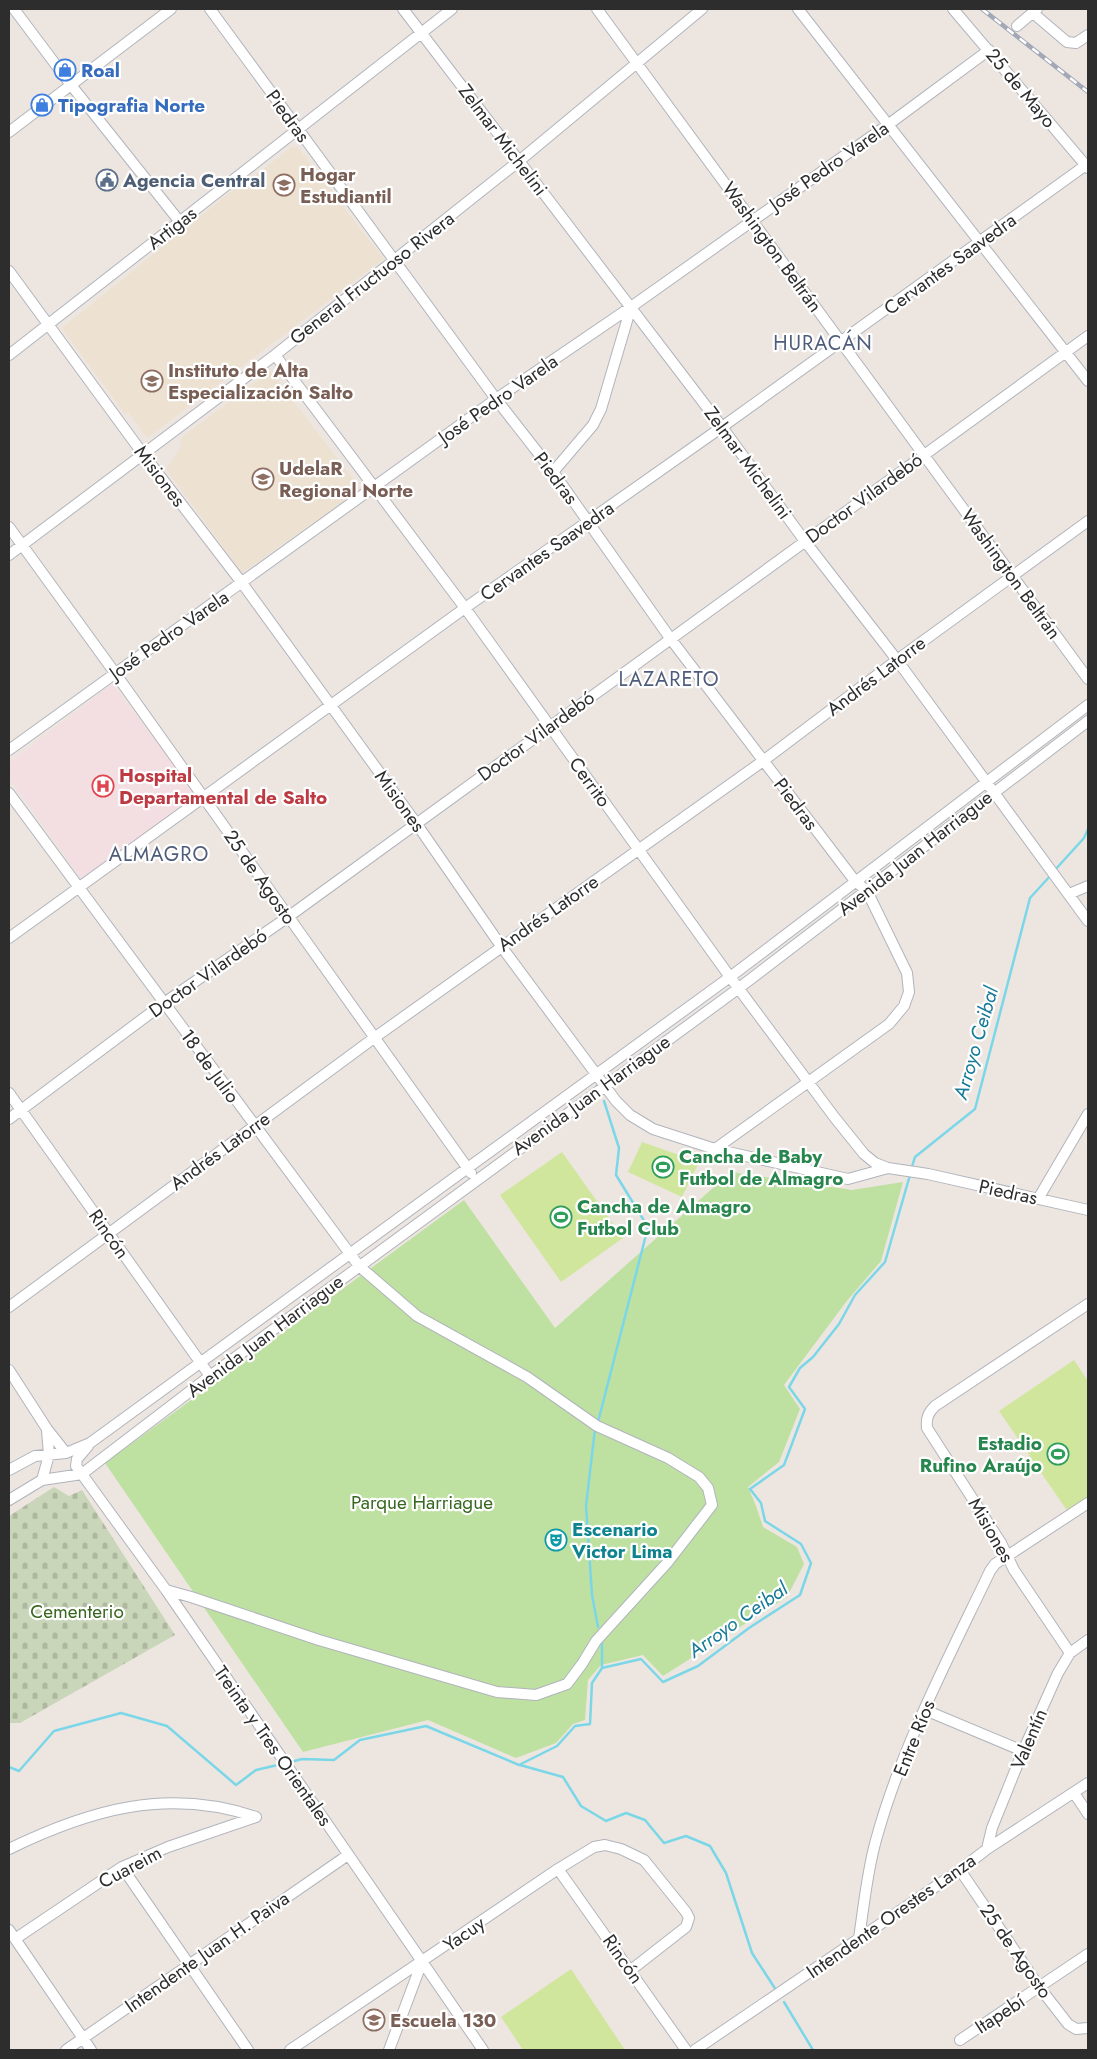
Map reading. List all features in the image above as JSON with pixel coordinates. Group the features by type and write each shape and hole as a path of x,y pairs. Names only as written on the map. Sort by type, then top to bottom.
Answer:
{"street":[{"path":"14,9 71,85 180,222"},
{"path":"9,132 171,9"},
{"name":"Piedras","path":"210,9 496,399 553,472 670,638 855,881 867,891 908,973 910,992 904,1006 889,1024 808,1082"},
{"name":"Zelmar Michelini","path":"403,9 722,427 804,540 995,791 1088,921"},
{"name":"Artigas","path":"9,355 452,9"},
{"name":"Washington Beltrán","path":"597,9 1088,679"},
{"name":"General Fructuoso Rivera","path":"9,555 275,355 520,161 702,9"},
{"path":"798,9 1088,381"},
{"name":"25 de Mayo","path":"953,9 1087,167"},
{"path":"1017,26 1036,11 1067,42 1076,43 1088,34"},
{"name":"José Pedro Varela","path":"9,750 496,399 631,307 989,50"},
{"name":"Cervantes Saavedra","path":"9,938 80,889 465,608 1087,167"},
{"name":"Misiones","path":"9,271 143,454 242,583 416,823 501,946 604,1086 630,1115 653,1129 715,1149 848,1179 888,1168"},
{"path":"553,472 593,425 601,408 631,307"},
{"name":"Doctor Vilardebó","path":"9,1119 164,1003 288,917 804,540 925,455 1088,336"},
{"name":"Cerrito","path":"275,355 465,608 730,977 864,1154 875,1163 888,1168 928,1174"},
{"name":"Andrés Latorre","path":"9,1307 254,1125 501,946 763,761 897,660 1088,521"},
{"name":"25 de Agosto","path":"9,527 475,1179"},
{"name":"Avenida Juan Harriague","path":"9,1470 35,1456 66,1453 90,1443 730,977 1088,705"},
{"name":"Avenida Juan Harriague","path":"9,1500 42,1480 82,1474 210,1376 475,1179 739,988 1088,721"},
{"name":"18 de Julio","path":"9,793 359,1266 417,1316 527,1377 597,1426 668,1458 698,1477 708,1488 712,1505 667,1563 600,1635 567,1684 536,1695 497,1692 319,1640 166,1590"},
{"path":"1069,894 1088,886"},
{"path":"715,1149 808,1082"},
{"name":"Rincón","path":"9,1092 210,1376"},
{"path":"1038,1198 1088,1114"},
{"name":"Piedras","path":"928,1174 1088,1209"},
{"name":"Misiones","path":"1070,1653 1014,1570 1008,1557 928,1428 928,1413 935,1406 1088,1304"},
{"path":"9,1370 47,1429 66,1453"},
{"path":"42,1480 49,1455 47,1429"},
{"path":"82,1474 75,1462 90,1443 96,1456 91,1467"},
{"name":"Treinta y Tres Orientales","path":"82,1474 166,1590 483,2050"},
{"path":"1008,1557 1088,1503"},
{"name":"Entre Ríos","path":"860,1938 868,1874 888,1802 925,1710 990,1571 995,1564 1008,1557"},
{"name":"Valentín","path":"987,1849 992,1828 1023,1751 1058,1673 1070,1653 1088,1640"},
{"path":"925,1710 1023,1751"},
{"name":"Intendente Orestes Lanza","path":"695,2050 960,1870 987,1849 1088,1783"},
{"path":"1074,1793 1088,1814"},
{"name":"Cuareim","path":"9,1849 50,1829 88,1815 127,1806 181,1803 232,1809 256,1817 168,1847 122,1867 15,1939"},
{"name":"Yacuy","path":"290,2050 558,1868 594,1847 605,1845 621,1849 644,1860 689,1918 686,1927 631,1970"},
{"name":"Intendente Juan H. Paiva","path":"66,2050 348,1855"},
{"path":"122,1867 248,2050"},
{"name":"Rincón","path":"558,1868 686,2050"},
{"name":"25 de Agosto","path":"960,1870 1040,1988 1068,2024 1076,2029 1088,2028"},
{"path":"9,1930 91,2050"},
{"name":"Itapebí","path":"960,2040 1088,1954"},
{"path":"389,2050 422,1962"}],"shaded area":[{"path":"293,146 295,148 297,146 304,156 305,154 308,158 307,160 384,259 147,438 128,412 125,414 63,330 63,327 238,186 240,187"},
{"name":"UdelaR Regional Norte","path":"270,371 361,489 242,573 166,469 181,447 181,438"},
{"name":"Hospital Departamental de Salto","path":"112,684 197,794 82,880 9,778 9,763"}],"green space":[{"name":"Cancha de Baby Futbol de Almagro","path":"642,1142 699,1162 682,1197 628,1172"},
{"name":"Cancha de Almagro Futbol Club","path":"562,1152 623,1238 561,1282 500,1195"},
{"name":"Parque Harriague","path":"731,1172 852,1190 903,1182 881,1261 846,1302 784,1385 800,1409 779,1462 748,1487 763,1527 797,1547 804,1564 787,1597 663,1676 643,1655 601,1665 588,1680 585,1720 573,1724 556,1743 516,1758 428,1720 303,1752 105,1463 464,1200 555,1328"},
{"name":"Estadio Rufino Araújo","path":"1074,1360 1088,1381 1088,1498 1068,1512 999,1411"},
{"name":"Cementerio","path":"54,1487 69,1496 82,1490 175,1635 20,1723 9,1723 9,1516"},
{"path":"571,1969 625,2050 523,2050 501,2017"}],"waterway":[{"name":"Arroyo Ceibal","path":"1054,871 1084,838 1088,829"},
{"name":"Arroyo Ceibal","path":"911,1170 915,1157 975,1109 1030,898 1051,875"},
{"path":"598,1422 648,1227 616,1175 619,1148 604,1101"},
{"name":"Arroyo Ceibal","path":"287,1763 302,1759 334,1760 360,1740 426,1726 519,1765 557,1746 575,1726 590,1724 592,1683 602,1668 641,1659 663,1682 698,1666 749,1628 800,1595 811,1563 801,1544 765,1521 761,1503 750,1489 784,1465 805,1409 789,1387 800,1368 813,1357 839,1324 855,1295 885,1262 910,1175"},
{"path":"595,1429 586,1506 592,1595 598,1627"},
{"path":"602,1644 602,1668"},
{"name":"Arroyo Ceibal","path":"9,1767 19,1771 54,1731 121,1713 167,1726 236,1785 256,1770 282,1764"},
{"path":"520,1765 563,1777 581,1806 606,1821 626,1813 645,1820 664,1843 686,1836 710,1846 726,1873 752,1953 776,1990"},
{"path":"784,2002 813,2050"}],"railway":[{"path":"982,9 1088,92"}],"place":[{"name":"Roal","path":"65,70"},
{"name":"Tipografia Norte","path":"42,105"},
{"name":"Agencia Central","path":"107,180"},
{"name":"Hogar Estudiantil","path":"284,185"},
{"name":"Instituto de Alta Especialización Salto","path":"152,381"},
{"name":"UdelaR Regional Norte","path":"263,479"},
{"name":"Hospital Departamental de Salto","path":"103,786"},
{"name":"Cancha de Baby Futbol de Almagro","path":"663,1167"},
{"name":"Cancha de Almagro Futbol Club","path":"561,1217"},
{"name":"Estadio Rufino Araújo","path":"1058,1454"},
{"name":"Escenario Victor Lima","path":"556,1540"},
{"name":"Escuela 130","path":"374,2020"}],"district":[{"name":"HURACÁN","path":"823,343"},
{"name":"LAZARETO","path":"669,679"},
{"name":"ALMAGRO","path":"159,854"}]}
